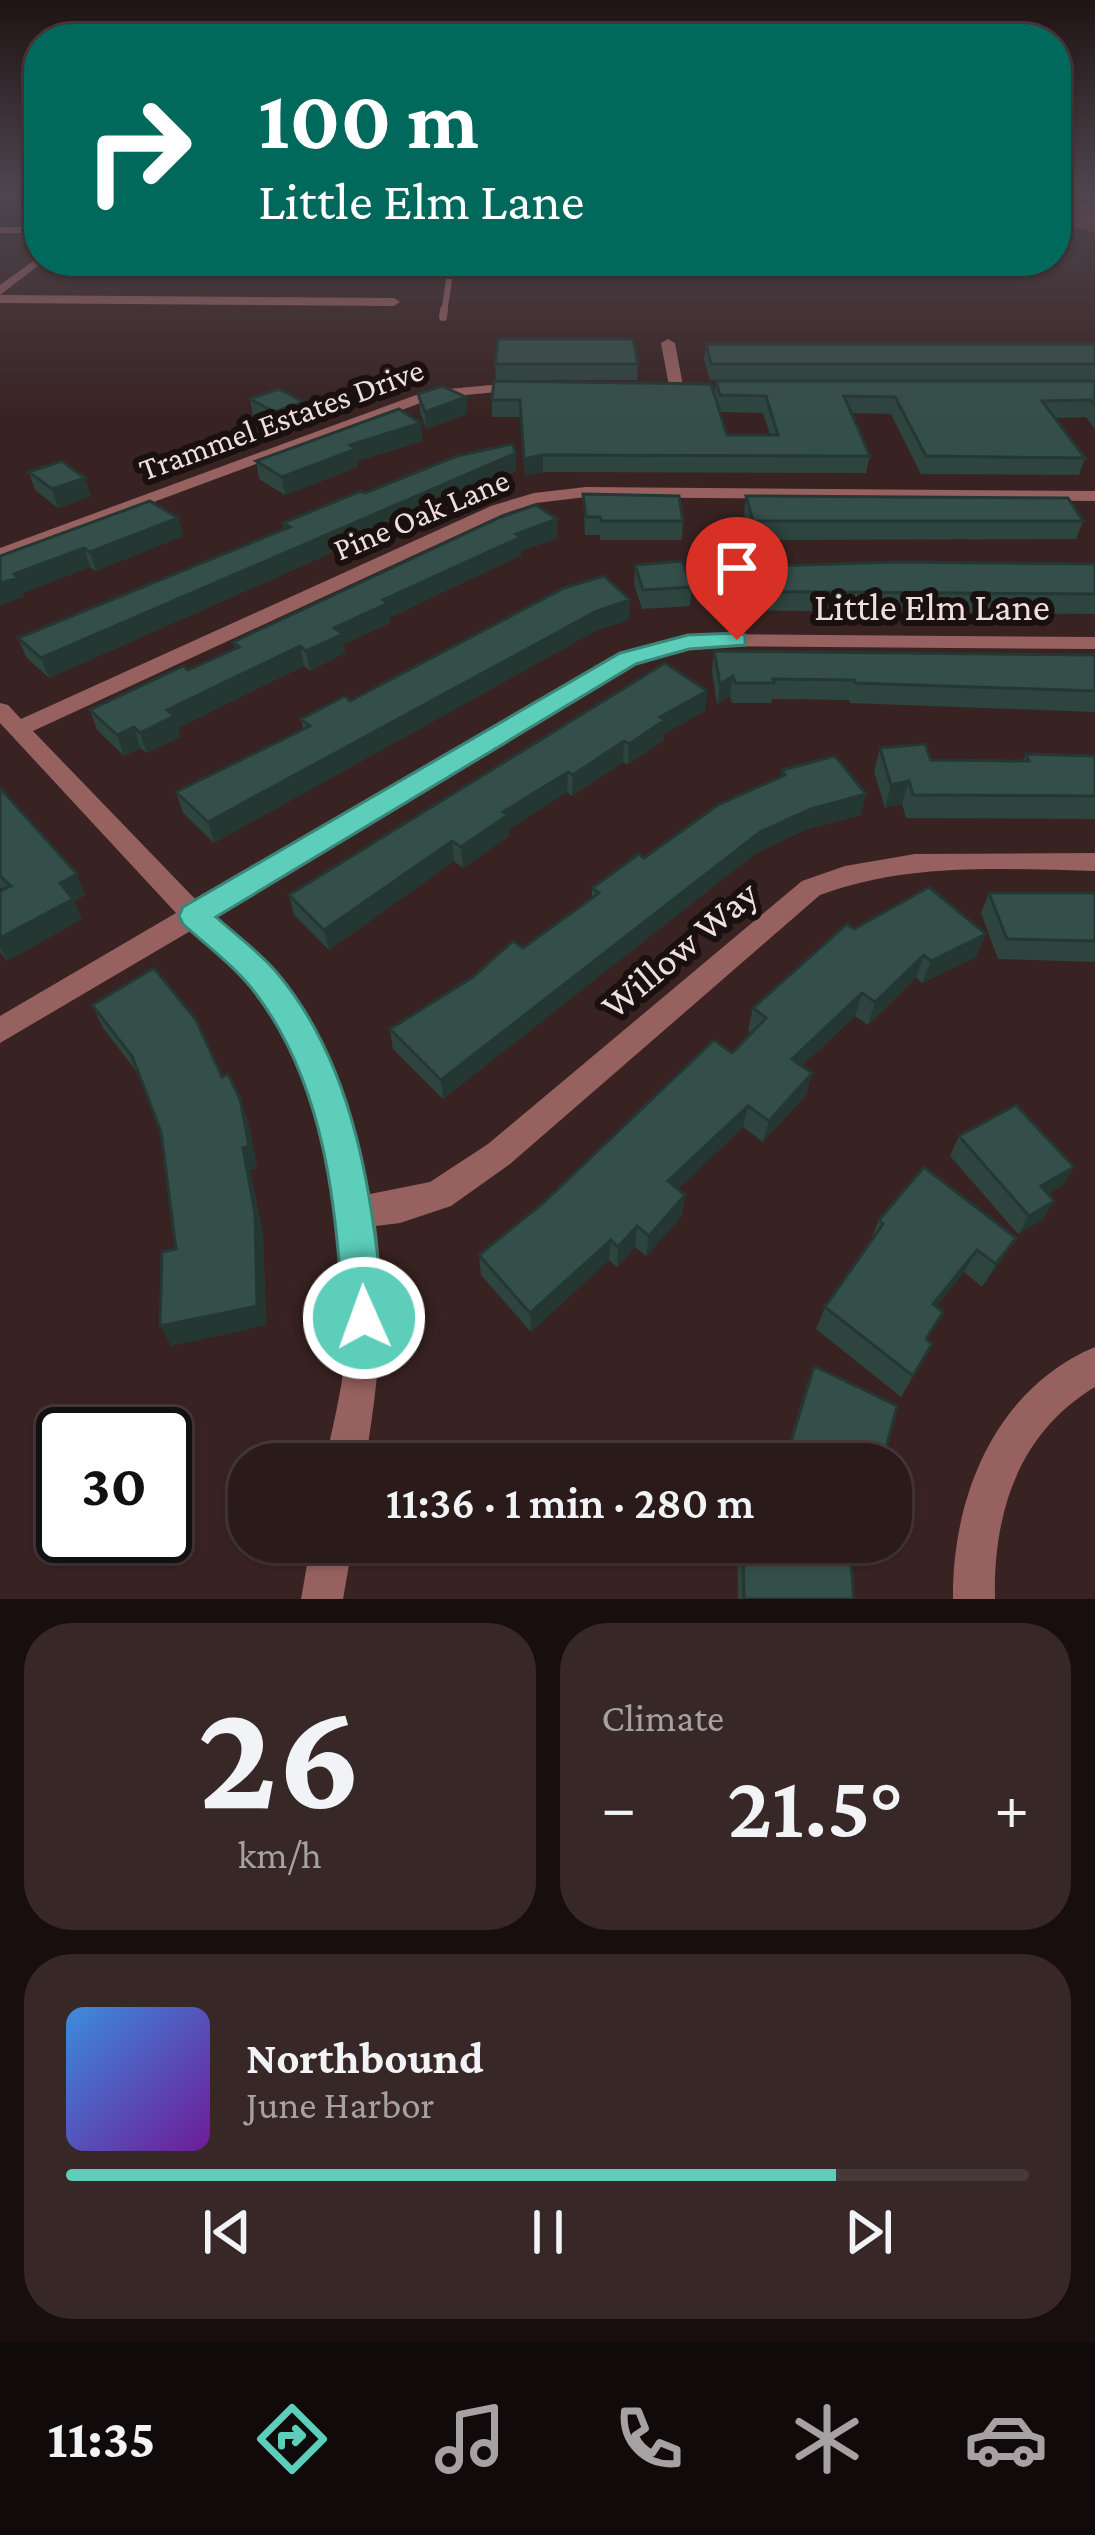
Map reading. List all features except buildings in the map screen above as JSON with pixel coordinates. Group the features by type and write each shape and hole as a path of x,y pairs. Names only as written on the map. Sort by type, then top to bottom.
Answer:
{"street":[{"path":"0,295 24,273"},
{"path":"0,295 394,302"},
{"path":"654,386 684,386 668,344"},
{"name":"Trammel Estates Drive","path":"0,554 432,394 468,387 545,386"},
{"name":"Pine Oak Lane","path":"9,720 534,498 570,492 1095,496"},
{"name":"Little Elm Lane","path":"0,1031 607,670 646,652 711,640 1095,643"},
{"path":"9,720 194,916 266,981 320,1079 356,1212 364,1281 364,1354 349,1443"},
{"name":"Willow Way","path":"356,1212 439,1196 484,1164 811,888 849,872 897,863 1095,862"},
{"path":"974,1599 977,1542 985,1495 993,1478 1019,1429 1043,1400 1095,1366"},
{"path":"322,1599 328,1563"}],"lane":[{"path":"443,316 450,276"}],"route":[{"path":"364,1318 356,1212 320,1079 266,981 194,916 628,658 688,642 737,640"}]}
